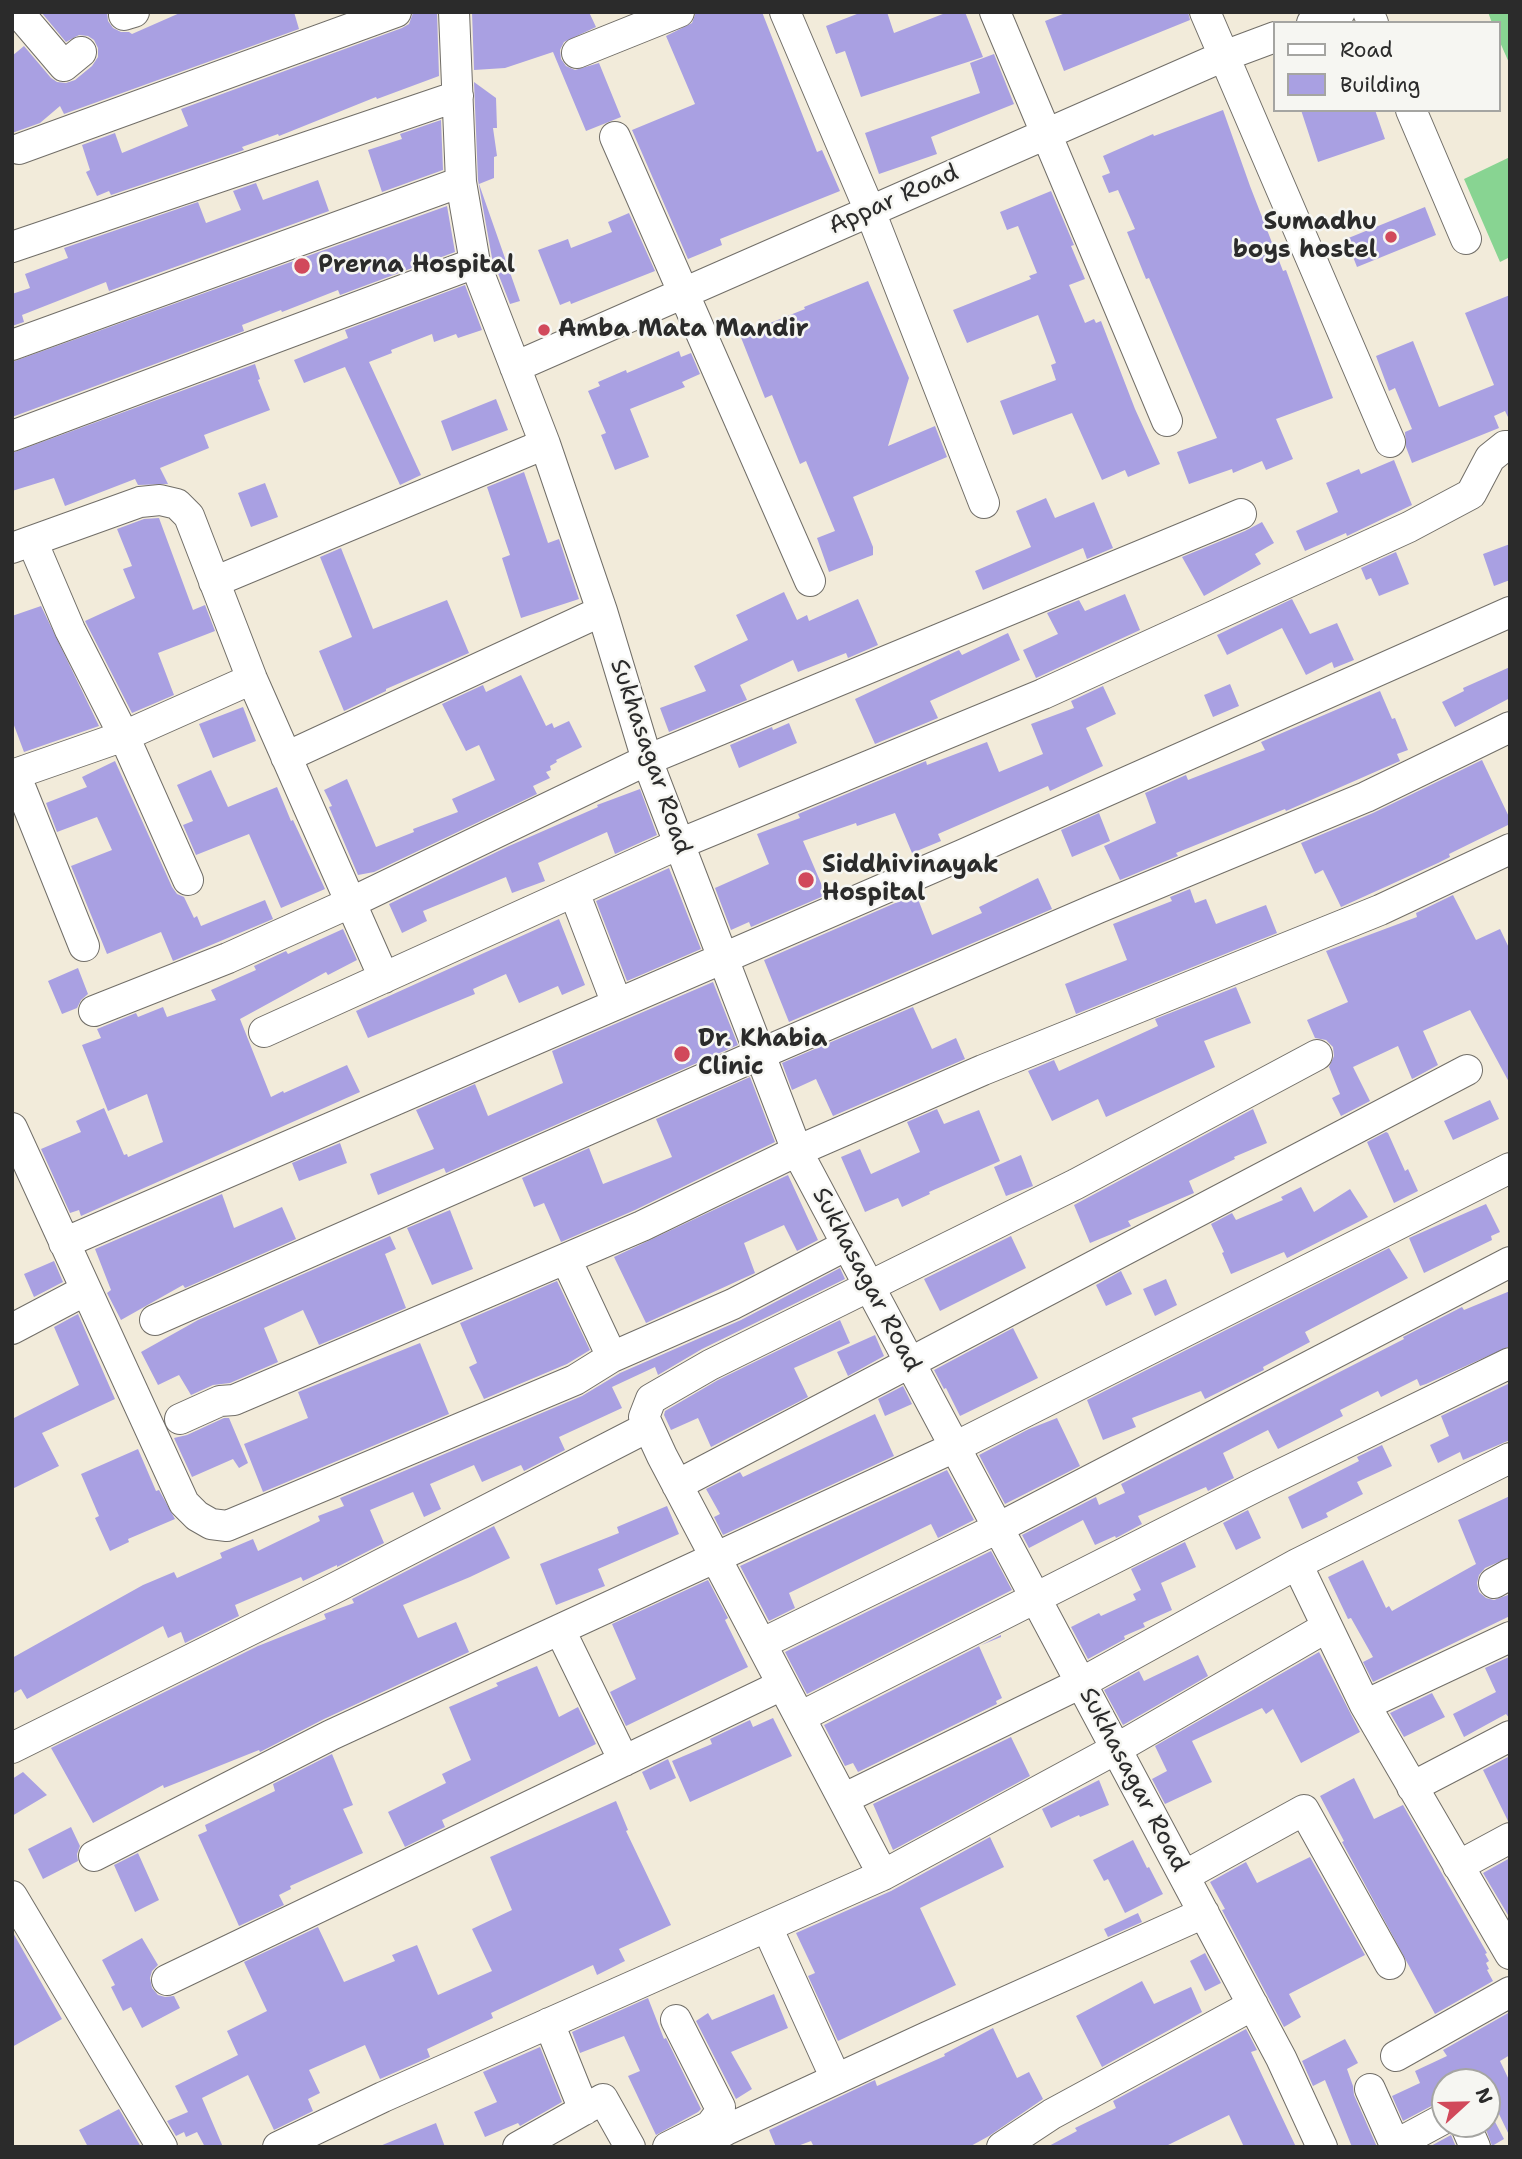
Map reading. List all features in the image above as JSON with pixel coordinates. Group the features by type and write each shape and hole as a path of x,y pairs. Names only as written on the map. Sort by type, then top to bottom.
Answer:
{"street":[{"path":"18,12 64,66 81,52"},
{"path":"19,149 396,12"},
{"name":"Sukhasagar Road","path":"454,12 461,182 475,263 545,444 602,611 647,760 797,1151 1281,2058 1319,2146"},
{"path":"577,53 679,12"},
{"path":"785,12 870,211 985,503"},
{"path":"995,12 1167,421"},
{"path":"1205,12 1390,442"},
{"path":"1317,21 1340,12"},
{"name":"Appar Road","path":"515,368 1046,134 1274,37"},
{"path":"12,247 458,96"},
{"path":"1412,112 1466,239"},
{"path":"615,137 810,582"},
{"path":"12,345 461,182"},
{"path":"12,436 475,263"},
{"path":"214,582 545,444"},
{"path":"264,1032 679,844 1043,694 1409,527 1471,495 1490,458 1505,446 1510,446"},
{"path":"188,880 124,736 22,544 140,502 160,500 177,504 189,516 252,679 384,978"},
{"path":"94,1011 228,958 352,902 647,760 1241,514"},
{"path":"286,757 602,611"},
{"path":"64,1242 1267,721 1510,612"},
{"path":"84,946 14,775 124,736 252,679"},
{"path":"155,1320 1098,908 1366,797 1510,727"},
{"path":"180,1419 220,1401 234,1400 566,1259 642,1226 797,1151 983,1070 1380,910 1510,849"},
{"path":"574,892 617,1004"},
{"path":"883,1875 677,1485 644,1417 651,1399 869,1286 1076,1184 1317,1055"},
{"path":"677,1485 1467,1069"},
{"path":"12,1128 184,1503 197,1516 211,1524 226,1526 575,1380 612,1357 733,1304 847,1245"},
{"path":"94,1856 331,1735 955,1447 1510,1168"},
{"path":"566,1259 612,1357"},
{"path":"761,1644 999,1528 1510,1262"},
{"path":"12,1329 86,1290"},
{"path":"800,1717 1035,1597 1510,1363"},
{"path":"12,1748 329,1591 649,1427"},
{"path":"843,1799 1081,1683 1297,1564 1510,1458"},
{"path":"1297,1564 1364,1705 1510,1954"},
{"path":"278,2147 383,2096 883,1875 1116,1749 1327,1627"},
{"path":"559,1630 624,1761"},
{"path":"1364,1705 1510,1637"},
{"path":"167,1980 782,1685"},
{"path":"1412,1787 1510,1737"},
{"path":"1184,1875 1304,1810 1390,1964"},
{"path":"1458,1866 1510,1838"},
{"path":"12,1896 162,2147"},
{"path":"696,2147 836,2079 1204,1913"},
{"path":"767,1927 836,2079"},
{"path":"1396,2056 1510,1992"},
{"path":"1002,2147 1052,2114 1253,2005"},
{"path":"668,2147 710,2126 719,2114 720,2107 676,2020"},
{"path":"549,2023 584,2110"},
{"path":"1370,2089 1396,2146 1431,2126"},
{"path":"518,2147 603,2099 630,2147"}],"green space":[{"path":"1488,12 1510,12 1510,65 1501,45 1501,21 1491,21"},
{"path":"1510,157 1510,257 1500,262 1464,179"}],"building":[{"path":"41,12 107,12 108,21 113,28 132,34 182,12 294,12 299,29 64,114 60,106 40,123 12,133 12,56 24,46 51,78 66,83 75,80 92,66 98,57 94,40 79,35 66,42"},
{"path":"416,12 437,12 439,76 377,99 376,97 279,136 278,134 242,147 244,150 111,195 109,191 97,196 86,172 90,170 82,145 115,133 122,153 188,126 181,109 402,28 409,24"},
{"path":"472,12 589,12 596,27 564,42 560,50 561,59 566,66 575,70 599,63 621,117 586,131 553,52 505,68 474,70"},
{"path":"696,12 762,12 817,152 822,150 840,191 720,239 722,245 688,259 632,130 695,104 666,36 692,23"},
{"path":"862,12 887,12 894,33 948,12 965,12 983,57 861,97 845,51 836,54 826,26"},
{"path":"1068,12 1188,12 1190,20 1064,71 1045,21"},
{"path":"994,54 1014,104 931,137 937,154 879,174 865,133 980,93 970,63"},
{"path":"474,82 496,98 497,128 493,128 497,156 494,157 494,178 479,184 520,301 510,304 492,258 478,180"},
{"path":"1223,110 1333,398 1276,419 1293,459 1266,470 1262,461 1233,473 1232,469 1189,484 1177,452 1217,438 1127,232 1135,229 1118,190 1109,193 1102,176 1110,173 1103,156 1153,134 1154,136"},
{"path":"1302,112 1376,112 1385,139 1318,162"},
{"path":"441,120 443,170 382,192 368,150 402,139 400,134"},
{"path":"318,180 329,211 109,291 106,282 22,315 24,322 12,326 12,294 30,288 25,274 68,258 64,248 198,202 206,223 241,210 233,191 256,183 263,200"},
{"path":"1051,191 1085,279 1069,285 1085,323 1094,319 1096,323 1101,321 1135,409 1160,464 1128,477 1125,470 1102,480 1072,413 1013,435 1000,401 1056,380 1051,365 1056,363 1038,315 967,343 953,310 1031,279 1029,276 1037,273 1018,226 1007,230 1000,212"},
{"path":"447,206 455,252 340,295 338,290 282,312 281,310 242,325 244,331 12,417 12,362"},
{"name":"Sumadhu boys hostel","path":"1425,207 1436,235 1357,267 1346,239"},
{"path":"629,213 655,271 571,304 570,301 560,305 538,250 568,239 571,248 612,232 608,222"},
{"path":"868,281 909,378 888,446 935,426 947,457 853,497 873,547 873,555 829,572 817,538 835,531 806,461 800,464 772,395 765,398 740,335"},
{"path":"465,285 482,330 458,338 456,334 434,342 432,334 369,362 421,475 400,485 345,367 304,383 294,360 348,338 345,330"},
{"path":"1510,295 1510,421 1505,411 1494,416 1499,428 1412,463 1406,447 1405,432 1412,429 1395,388 1389,391 1376,356 1413,341 1439,407 1494,385 1465,313"},
{"path":"679,351 681,357 691,353 700,374 682,382 685,387 630,409 649,457 615,470 601,435 606,433 588,391 600,386 598,382"},
{"path":"255,364 260,379 258,380 270,410 204,435 209,448 160,468 168,484 138,485 135,479 65,506 54,478 12,491 12,453"},
{"path":"496,399 508,430 452,451 441,421"},
{"path":"1394,460 1412,505 1347,536 1346,533 1305,551 1296,531 1338,512 1326,483 1359,469 1361,474"},
{"path":"524,472 548,543 559,539 579,599 521,618 502,558 510,555 487,487"},
{"path":"265,483 278,517 251,527 238,493"},
{"path":"1046,498 1055,518 1094,502 1113,548 1087,559 1083,548 983,590 975,571 1031,547 1016,511"},
{"path":"159,518 193,610 205,605 215,631 158,653 174,695 132,713 85,621 135,598 123,569 132,566 117,529 144,519"},
{"path":"1262,522 1274,543 1255,554 1261,564 1204,596 1182,557"},
{"path":"1510,544 1510,580 1494,586 1483,554"},
{"path":"341,548 373,629 447,600 469,653 386,689 344,711 319,651 352,637 320,557"},
{"path":"1396,552 1409,584 1379,596 1371,578 1366,580 1361,568"},
{"path":"784,592 797,620 807,615 809,621 858,599 878,645 848,658 846,653 798,672 793,660 740,685 747,700 669,732 660,708 706,691 694,666 748,640 736,615"},
{"path":"1125,594 1140,630 1036,678 1023,650 1058,634 1047,613 1079,600 1085,611"},
{"path":"1292,599 1310,634 1337,623 1354,660 1334,668 1332,662 1306,675 1282,628 1227,655 1217,635"},
{"path":"41,606 99,726 24,752 12,720 12,616"},
{"path":"1008,633 1020,660 930,701 938,718 875,744 855,699 959,650 962,655"},
{"path":"1510,667 1510,698 1455,727 1442,702 1464,691 1463,688"},
{"path":"521,675 546,726 552,723 554,728 569,721 582,747 550,766 551,770 546,772 550,778 533,786 537,794 374,872 358,875 324,790 347,779 376,847 458,812 452,799 495,780 479,745 466,751 442,704 483,685 486,692"},
{"path":"1230,684 1239,706 1213,717 1204,695"},
{"path":"1103,686 1116,714 1086,728 1103,766 1050,791 1048,786 938,834 941,841 912,853 895,813 803,841 826,895 751,927 749,922 731,930 715,888 769,864 757,834 800,818 798,814 926,761 927,765 987,742 999,772 1043,754 1031,724 1074,708 1071,701"},
{"path":"1380,691 1408,750 1397,754 1400,761 1286,811 1285,809 1176,853 1178,856 1120,880 1104,846 1156,823 1145,793 1186,775 1188,780 1265,750 1261,742"},
{"path":"243,707 256,741 213,758 199,724"},
{"path":"789,723 797,743 739,768 730,745 772,727 773,730"},
{"path":"1482,760 1510,824 1449,854 1450,857 1438,863 1341,907 1323,870 1315,874 1301,843 1373,813"},
{"path":"115,761 172,887 177,894 184,897 201,926 265,900 273,919 173,961 161,932 107,954 71,866 112,850 97,817 57,832 46,803 87,787 82,777"},
{"path":"211,770 228,807 277,787 325,889 281,908 249,834 196,855 183,825 193,821 177,785"},
{"path":"640,789 657,835 615,854 607,832 538,863 545,881 512,893 506,877 423,911 427,921 402,933 389,904 598,807 597,805"},
{"path":"1099,813 1110,841 1072,857 1061,830"},
{"path":"669,868 701,949 627,981 596,901"},
{"path":"1038,878 1052,909 789,1022 764,960 916,894 932,935 982,913 979,907"},
{"path":"1190,889 1195,903 1206,899 1216,924 1266,905 1277,933 1076,1014 1065,984 1127,960 1113,924 1172,901 1170,897"},
{"path":"1453,895 1476,940 1500,929 1510,950 1510,1084 1470,1010 1423,1031 1438,1065 1412,1079 1398,1046 1353,1067 1370,1101 1341,1116 1332,1098 1340,1094 1329,1067 1334,1056 1333,1047 1326,1040 1315,1038 1307,1020 1348,1002 1326,951 1417,917 1416,913"},
{"path":"559,919 585,985 562,995 558,986 519,1003 506,974 473,989 475,994 368,1038 356,1011"},
{"path":"343,929 357,960 328,975 326,972 240,1019 271,1097 347,1065 360,1092 81,1216 79,1210 70,1213 41,1149 81,1132 76,1121 104,1108 124,1155 127,1154 128,1157 163,1142 147,1094 108,1111 82,1045 101,1038 97,1029 136,1013 138,1017 163,1007 167,1017 216,1000 211,990 256,970 254,966 286,951 288,954"},
{"path":"78,968 88,994 77,1008 62,1014 48,981"},
{"path":"713,982 738,1045 446,1173 444,1168 378,1195 370,1174 434,1149 416,1110 475,1084 488,1116 563,1083 552,1051"},
{"path":"1236,987 1251,1023 1204,1041 1215,1067 1106,1117 1098,1099 1052,1121 1028,1071 1054,1060 1059,1071 1158,1026 1155,1019"},
{"path":"913,1007 932,1049 956,1038 965,1059 833,1116 816,1079 792,1090 782,1063"},
{"path":"750,1077 775,1142 635,1210 561,1242 544,1203 534,1207 522,1178 589,1148 603,1184 672,1157 656,1119"},
{"path":"1490,1100 1499,1119 1453,1140 1444,1121"},
{"path":"937,1109 944,1124 979,1110 1000,1161 929,1192 930,1194 902,1207 898,1198 865,1212 841,1157 860,1149 871,1174 920,1152 907,1122"},
{"path":"1253,1109 1267,1143 1189,1181 1194,1193 1128,1221 1131,1226 1090,1243 1074,1205"},
{"path":"1386,1132 1418,1191 1394,1203 1367,1142"},
{"path":"340,1143 347,1163 299,1181 292,1163"},
{"path":"1021,1155 1033,1186 1006,1196 994,1167"},
{"path":"788,1175 818,1240 797,1251 784,1225 744,1243 755,1273 646,1323 614,1257"},
{"path":"1301,1187 1314,1212 1350,1189 1368,1217 1287,1258 1284,1252 1231,1274 1211,1224 1232,1213 1236,1220 1283,1200 1281,1197"},
{"path":"222,1194 234,1228 282,1207 296,1239 185,1288 183,1285 121,1320 107,1293 111,1290 95,1249"},
{"path":"1486,1204 1500,1232 1491,1236 1492,1240 1424,1273 1409,1238"},
{"path":"450,1210 473,1269 432,1285 407,1228"},
{"path":"390,1236 396,1249 385,1254 406,1308 319,1345 303,1310 264,1328 278,1362 230,1383 213,1385 191,1395 179,1375 158,1385 141,1352 198,1320"},
{"path":"1011,1236 1026,1268 940,1311 924,1279"},
{"path":"1389,1248 1408,1278 1305,1332 1310,1342 1263,1367 1264,1370 1205,1399 1201,1391 1132,1418 1136,1427 1103,1440 1087,1400"},
{"path":"54,1261 63,1282 34,1297 24,1274"},
{"path":"840,1268 845,1279 702,1349 658,1375 655,1367 612,1387 622,1408 559,1437 565,1450 524,1471 521,1465 482,1482 474,1465 430,1484 441,1509 424,1517 413,1492 370,1510 384,1543 337,1567 303,1581 301,1577 235,1605 239,1616 185,1643 181,1632 168,1638 163,1626 27,1699 21,1689 12,1694 12,1658 143,1585 174,1572 177,1578 222,1558 220,1553 253,1539 258,1551 320,1521 318,1516 344,1506 340,1498 582,1396 620,1373 741,1320"},
{"path":"1121,1271 1132,1294 1106,1306 1096,1285"},
{"path":"1166,1279 1177,1305 1155,1316 1143,1289"},
{"path":"557,1281 590,1350 567,1364 484,1399 469,1367 477,1363 460,1323"},
{"path":"1510,1291 1510,1346 1426,1384 1420,1386 1417,1379 1381,1397 1378,1391 1340,1410 1343,1416 1278,1449 1268,1430 1223,1453 1234,1478 1208,1491 1206,1487 1138,1516 1142,1524 1116,1538 1115,1536 1095,1545 1083,1520 1029,1548 1022,1535 1096,1497 1099,1505 1125,1493 1121,1484 1462,1307 1464,1310"},
{"path":"78,1314 115,1399 42,1433 59,1466 12,1489 12,1419 79,1385 54,1327"},
{"path":"840,1320 850,1343 794,1368 808,1397 711,1447 698,1418 671,1430 664,1415 665,1411 718,1380"},
{"path":"1013,1328 1038,1378 960,1416 934,1370"},
{"path":"875,1335 884,1356 848,1376 837,1352"},
{"path":"420,1343 449,1414 263,1492 244,1444 308,1418 298,1392"},
{"path":"1510,1383 1510,1440 1463,1460 1460,1452 1438,1463 1430,1445 1449,1436 1441,1416"},
{"path":"903,1386 912,1404 885,1416 878,1399"},
{"path":"875,1414 894,1456 723,1535 714,1517 720,1514 706,1489 740,1472 743,1477"},
{"path":"229,1418 248,1463 239,1468 233,1459 192,1477 174,1438"},
{"path":"1057,1418 1080,1466 1005,1504 979,1455"},
{"path":"1382,1445 1392,1466 1357,1482 1363,1494 1326,1513 1328,1517 1302,1529 1288,1497 1359,1461 1357,1457"},
{"path":"138,1449 156,1491 159,1490 175,1519 128,1539 129,1542 110,1551 95,1518 99,1516 81,1474"},
{"path":"947,1470 974,1520 938,1538 931,1524 789,1593 795,1608 769,1621 740,1566"},
{"path":"1510,1496 1510,1557 1485,1568 1477,1583 1479,1592 1486,1598 1494,1600 1508,1595 1510,1616 1373,1682 1363,1662 1373,1657 1351,1618 1348,1619 1328,1577 1363,1560 1386,1608 1389,1606 1392,1611 1476,1564 1458,1520"},
{"path":"667,1506 679,1534 598,1569 605,1586 556,1605 540,1564 619,1533 617,1527"},
{"path":"1248,1510 1261,1538 1236,1550 1223,1523"},
{"path":"494,1526 510,1558 403,1605 418,1638 456,1622 469,1652 324,1719 260,1752 259,1750 164,1788 163,1785 93,1823 51,1748 258,1646 326,1619 324,1614 354,1603 352,1599"},
{"path":"1185,1542 1196,1567 1161,1583 1172,1610 1143,1623 1145,1627 1124,1636 1125,1639 1088,1659 1071,1627 1099,1613 1101,1616 1136,1600 1133,1594 1141,1590 1131,1569"},
{"path":"991,1551 1012,1590 807,1694 785,1652"},
{"path":"708,1580 728,1618 725,1620 748,1667 626,1726 610,1692 636,1679 612,1624"},
{"path":"979,1646 1002,1698 996,1701 997,1704 858,1772 853,1763 845,1766 824,1725"},
{"path":"1319,1652 1360,1732 1301,1763 1273,1709 1266,1714 1262,1708 1192,1741 1212,1782 1165,1804 1152,1779 1167,1771 1155,1746"},
{"path":"1198,1655 1208,1676 1123,1725 1104,1690 1139,1671 1144,1681"},
{"path":"1509,1657 1510,1719 1506,1714 1464,1737 1453,1714 1496,1692 1485,1668"},
{"path":"537,1666 559,1717 578,1707 596,1744 442,1820 445,1827 405,1847 388,1812 446,1783 442,1774 471,1760 449,1707"},
{"path":"1432,1693 1445,1717 1404,1737 1390,1713"},
{"path":"773,1718 792,1756 690,1802 672,1761 712,1744 710,1739 750,1720 753,1727"},
{"path":"1011,1737 1030,1776 893,1850 873,1804"},
{"path":"332,1754 353,1805 343,1809 363,1853 290,1886 291,1889 279,1895 284,1905 239,1926 198,1835 207,1831 205,1825 275,1791 273,1784"},
{"path":"1510,1756 1510,1821 1508,1821 1483,1770"},
{"path":"668,1759 676,1778 650,1790 642,1772"},
{"path":"23,1772 47,1795 12,1816 12,1779"},
{"path":"1354,1778 1374,1819 1403,1805 1487,1953 1487,1970 1493,1981 1435,2014 1320,1796"},
{"path":"1099,1780 1109,1805 1051,1828 1042,1809"},
{"path":"616,1801 628,1830 626,1831 671,1925 619,1949 625,1961 597,1975 593,1965 491,2013 493,2018 427,2049 430,2057 380,2079 365,2045 309,2070 320,2093 308,2099 313,2111 274,2130 248,2075 202,2098 223,2147 205,2147 197,2132 186,2137 184,2132 176,2136 167,2121 188,2112 175,2086 238,2055 227,2031 267,2011 244,1962 318,1927 344,1982 395,1961 392,1955 417,1945 438,1995 492,1971 472,1929 512,1910 490,1857"},
{"path":"71,1827 80,1846 78,1861 43,1879 28,1849"},
{"path":"990,1837 1004,1867 920,1908 956,1985 838,2041 808,1976 815,1973 796,1933 891,1891"},
{"path":"1133,1840 1163,1894 1125,1913 1108,1879 1104,1881 1093,1860"},
{"path":"138,1853 159,1900 135,1912 114,1865"},
{"path":"1310,1857 1365,1955 1289,1994 1301,2017 1284,2027 1210,1882 1246,1862 1257,1883"},
{"path":"1510,1858 1510,1914 1508,1915 1483,1873"},
{"path":"1138,1913 1142,1922 1108,1937 1104,1929"},
{"path":"12,1931 62,2019 12,2047"},
{"path":"142,1938 158,1965 150,1978 152,1988 158,1995 174,1996 180,2008 142,2028 131,2007 123,2011 111,1987 115,1985 102,1960"},
{"path":"1205,1953 1221,1983 1205,1991 1190,1961"},
{"path":"1142,1981 1154,2004 1191,1987 1202,2012 1102,2067 1076,2016"},
{"path":"774,1994 788,2028 731,2052 752,2089 736,2099 696,2021 708,2013 712,2020"},
{"path":"648,1998 664,2039 666,2038 701,2109 656,2135 628,2076 640,2071 624,2036 580,2053 572,2032"},
{"path":"1510,2012 1510,2055 1500,2061 1510,2082 1510,2137 1501,2118 1501,2068 1431,2068 1431,2106 1403,2121 1392,2096 1420,2083 1415,2071 1447,2056 1443,2050"},
{"path":"993,2028 1017,2078 1029,2072 1043,2099 969,2147 814,2147 811,2141 795,2147 776,2147 769,2130 875,2080 877,2086 945,2056 944,2054"},
{"path":"1246,2029 1257,2050 1251,2052 1296,2147 1244,2147 1229,2115 1164,2147 1047,2147 1077,2131 1075,2128 1116,2108 1113,2101"},
{"path":"1345,2039 1358,2063 1347,2069 1354,2095 1377,2147 1352,2147 1325,2080 1313,2086 1302,2061"},
{"path":"540,2047 562,2102 520,2126 518,2123 485,2137 474,2112 497,2102 483,2072"},
{"path":"119,2109 141,2147 88,2147 79,2130"},
{"path":"436,2123 445,2147 380,2147 380,2146"},
{"path":"1501,2133 1504,2139 1492,2146 1489,2138 1501,2138"},
{"path":"1446,2138 1452,2138 1456,2147 1429,2147"}],"place":[{"name":"Sumadhu boys hostel","path":"1391,237"},
{"name":"Prerna Hospital","path":"302,266"},
{"name":"Amba Mata Mandir","path":"544,330"},
{"name":"Siddhivinayak Hospital","path":"806,880"},
{"name":"Dr. Khabia Clinic","path":"682,1054"}]}
